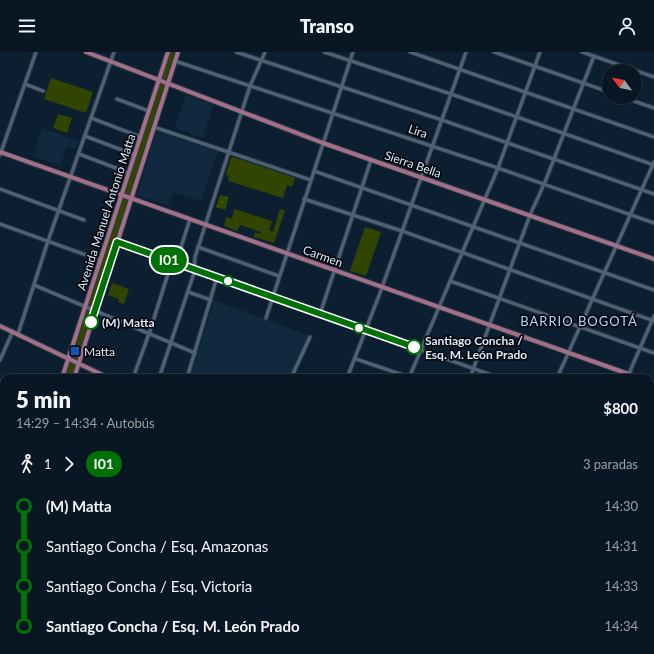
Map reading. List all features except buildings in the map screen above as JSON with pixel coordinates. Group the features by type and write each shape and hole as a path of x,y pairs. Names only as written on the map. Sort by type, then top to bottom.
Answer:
{"main road":[{"path":"86,52 168,83"},
{"name":"Avenida Manuel Antonio Matta","path":"63,374 168,52"},
{"name":"Avenida Manuel Antonio Matta","path":"75,374 178,52"},
{"name":"Sierra Bella","path":"168,83 323,143 654,259"},
{"name":"Carmen","path":"0,153 206,224 568,353 622,374"},
{"path":"102,255 112,258"},
{"path":"0,326 101,374"}],"street":[{"path":"0,153 36,52"},
{"path":"18,334 48,241 114,52"},
{"path":"236,52 508,142 654,194"},
{"path":"160,374 194,273 194,261 198,247 250,86 265,52"},
{"path":"324,52 654,164 559,374"},
{"path":"266,318 353,52"},
{"path":"410,52 654,137"},
{"path":"350,374 466,52"},
{"path":"494,52 602,90"},
{"path":"411,374 420,350 498,168 540,52"},
{"path":"582,52 654,77"},
{"path":"472,374 530,215 554,159 594,56"},
{"name":"Lira","path":"175,61 498,168 654,223"},
{"path":"25,84 43,91"},
{"path":"117,99 149,110"},
{"path":"642,104 654,108"},
{"path":"91,118 141,137"},
{"path":"154,127 311,180"},
{"path":"85,136 135,155"},
{"path":"79,154 129,172"},
{"path":"320,314 371,160"},
{"path":"314,171 654,290"},
{"path":"0,189 84,220"},
{"path":"304,199 653,319 628,374"},
{"path":"176,263 190,219"},
{"path":"0,224 100,260"},
{"path":"117,242 273,296 488,374"},
{"path":"198,247 279,276"},
{"path":"134,374 172,261"},
{"path":"188,374 217,277"},
{"path":"450,281 654,352"},
{"path":"34,285 195,353"},
{"path":"188,292 211,300"},
{"path":"0,360 12,331"},
{"path":"293,374 310,337"},
{"path":"356,359 399,374"}],"shaded area":[{"path":"186,95 213,105 203,138 175,128"},
{"path":"42,128 78,141 76,149 67,146 60,166 33,156"},
{"path":"157,130 218,150 201,201 173,192 168,206 137,195"},
{"path":"214,300 308,335 290,374 191,374"}],"green space":[{"path":"170,52 175,52 72,374 66,374"},
{"path":"51,78 93,92 86,113 44,99"},
{"path":"58,114 72,118 67,133 53,128"},
{"path":"233,157 295,178 292,187 287,185 283,198 228,181 229,176 226,175 231,158"},
{"path":"220,195 229,197 225,210 216,207"},
{"path":"234,209 272,221 269,230 273,232 280,209 285,210 274,243 254,237 255,232 260,234 261,232 240,225 237,231 224,226 226,217 232,219"},
{"path":"365,227 381,232 366,276 350,271"},
{"path":"112,283 129,289 124,304 118,302 119,299 108,295"}],"bus line":[{"name":"I01","path":"91,322 117,242 414,347"}],"place":[{"name":"(M) Matta","path":"91,322"},
{"name":"Santiago Concha / Esq. M. León Prado","path":"414,347"},
{"name":"Matta","path":"75,351"}],"district":[{"name":"BARRIO BOGOTÁ","path":"579,321"}]}
